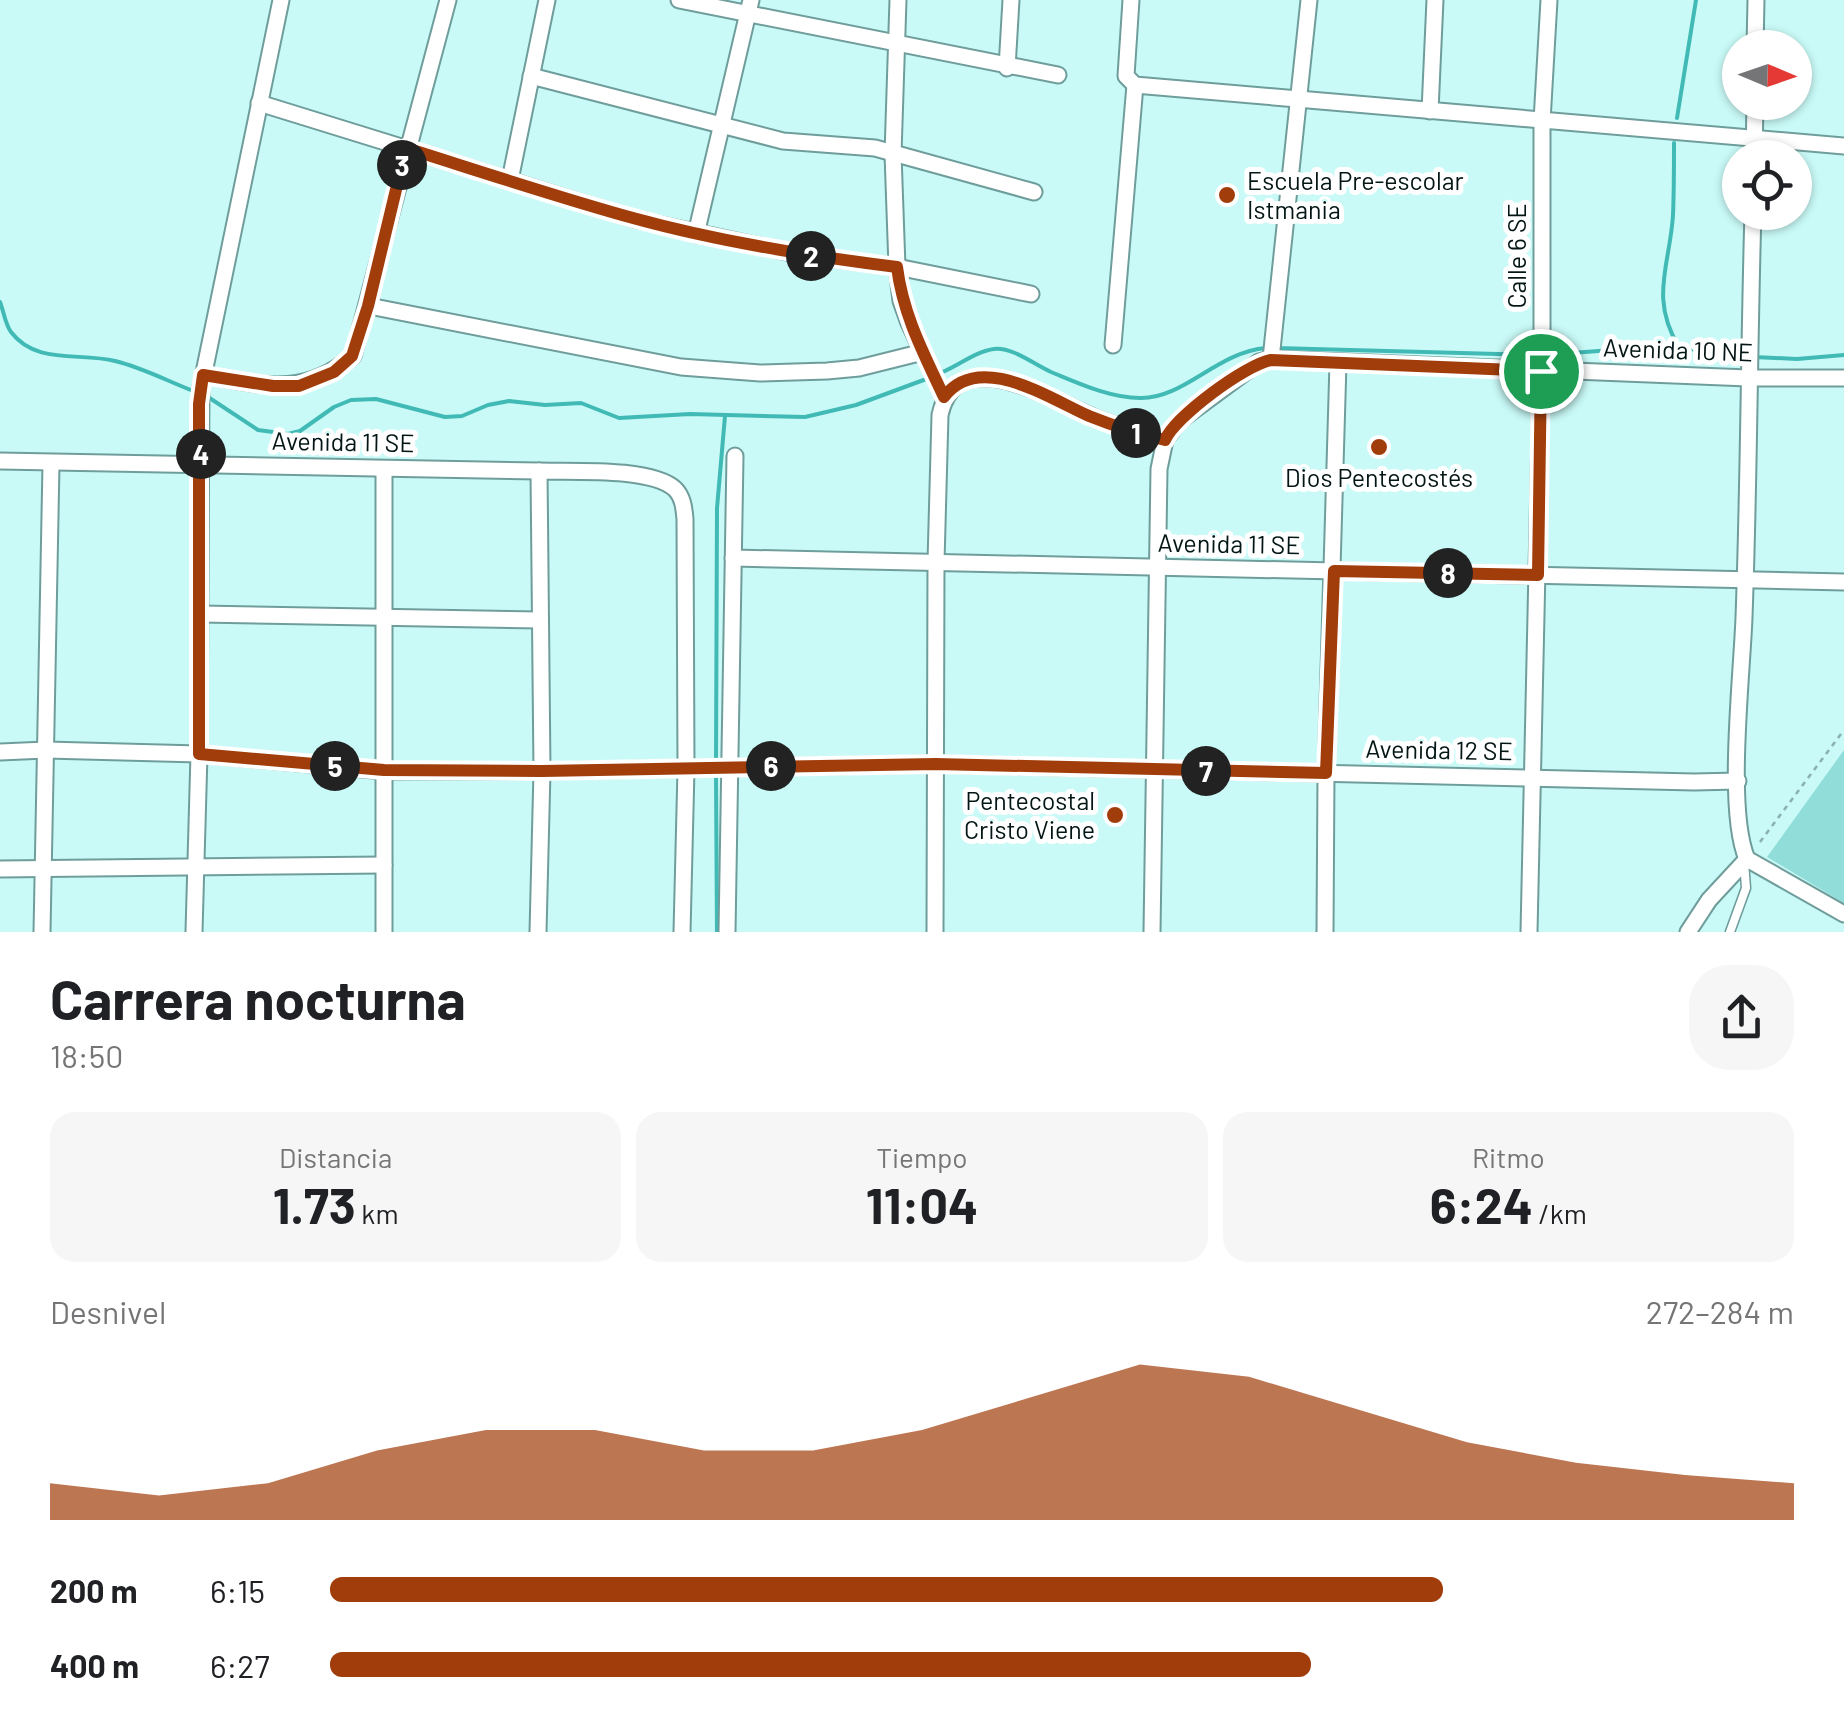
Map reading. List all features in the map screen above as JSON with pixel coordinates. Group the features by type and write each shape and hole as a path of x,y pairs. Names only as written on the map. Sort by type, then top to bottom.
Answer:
{"street":[{"path":"194,932 202,464 199,404 281,0"},
{"path":"202,381 299,386 334,372 352,356 448,0"},
{"path":"510,180 548,0"},
{"path":"679,0 749,7 1007,68 1058,75"},
{"path":"898,0 894,154 897,267 901,300 942,392 936,562 935,932"},
{"path":"1007,68 1011,0"},
{"path":"1131,0 1126,76 1135,85 1844,146"},
{"path":"1152,932 1160,469 1165,440 1180,421 1272,355 1309,0"},
{"path":"1430,111 1435,0"},
{"name":"Calle 6 SE","path":"1529,932 1542,342 1542,121 1550,0"},
{"path":"1756,0 1756,30"},
{"path":"696,234 749,7"},
{"path":"532,76 783,141 874,148 1034,192"},
{"path":"1113,345 1135,85"},
{"path":"259,103 634,219 796,254 897,267 1030,294"},
{"path":"1755,120 1755,138"},
{"path":"1752,230 1738,781 1741,845 1746,861 1844,914"},
{"path":"368,306 681,367 760,373 827,371 859,368 923,352"},
{"name":"Avenida 10 NE","path":"1272,355 1338,363 1541,368 1749,364 1844,378"},
{"path":"1324,932 1338,363"},
{"path":"942,392 966,380 1004,380 1132,432 1165,440"},
{"path":"727,932 735,456"},
{"name":"Avenida 11 SE","path":"0,461 627,474 672,486 679,494 685,519 686,769"},
{"path":"42,932 51,464"},
{"path":"384,469 384,932"},
{"path":"538,932 542,771 539,471"},
{"name":"Avenida 11 SE","path":"733,558 1844,582"},
{"path":"200,614 539,620"},
{"name":"Avenida 12 SE","path":"0,752 199,754 384,770 936,764 1738,781"},
{"path":"682,932 686,769"},
{"path":"1688,932 1709,900 1746,861"},
{"path":"0,869 384,865"}],"lane":[{"path":"1730,932 1746,888 1746,861"}],"path":[{"path":"1746,861 1844,730"}],"shaded area":[{"path":"1844,750 1844,903 1767,857"}],"waterway":[{"path":"1677,118 1696,0"},
{"path":"1674,143 1673,215 1663,297 1670,329 1679,347"},
{"path":"0,302 11,332 33,349 59,356 115,361 196,392"},
{"path":"1545,355 1665,346 1745,356"},
{"path":"938,374 980,353 1001,349 1094,389 1140,398 1171,391 1232,358 1266,348"},
{"path":"1276,348 1536,355"},
{"path":"1754,357 1844,355"},
{"path":"205,395 258,430 288,434 300,431 351,400 376,399 445,417 462,416 509,401 581,403 619,418 690,414 805,417 856,405 929,378"},
{"path":"716,765 717,508 725,416"},
{"path":"716,775 717,932"}],"place":[{"name":"Escuela Pre-escolar Istmania","path":"1227,195"},
{"name":"Dios Pentecostés","path":"1379,447"},
{"name":"Pentecostal Cristo Viene","path":"1115,815"}],"route":[{"path":"406,148 634,219 796,254 897,267 901,300 909,323 944,397 953,385 966,380 1004,380 1132,432 1165,440 1180,421 1259,362 1541,371 1538,575 1334,571 1326,773 936,764 384,770 199,754 199,404 203,375 299,386 334,372 352,356 406,148"}]}
